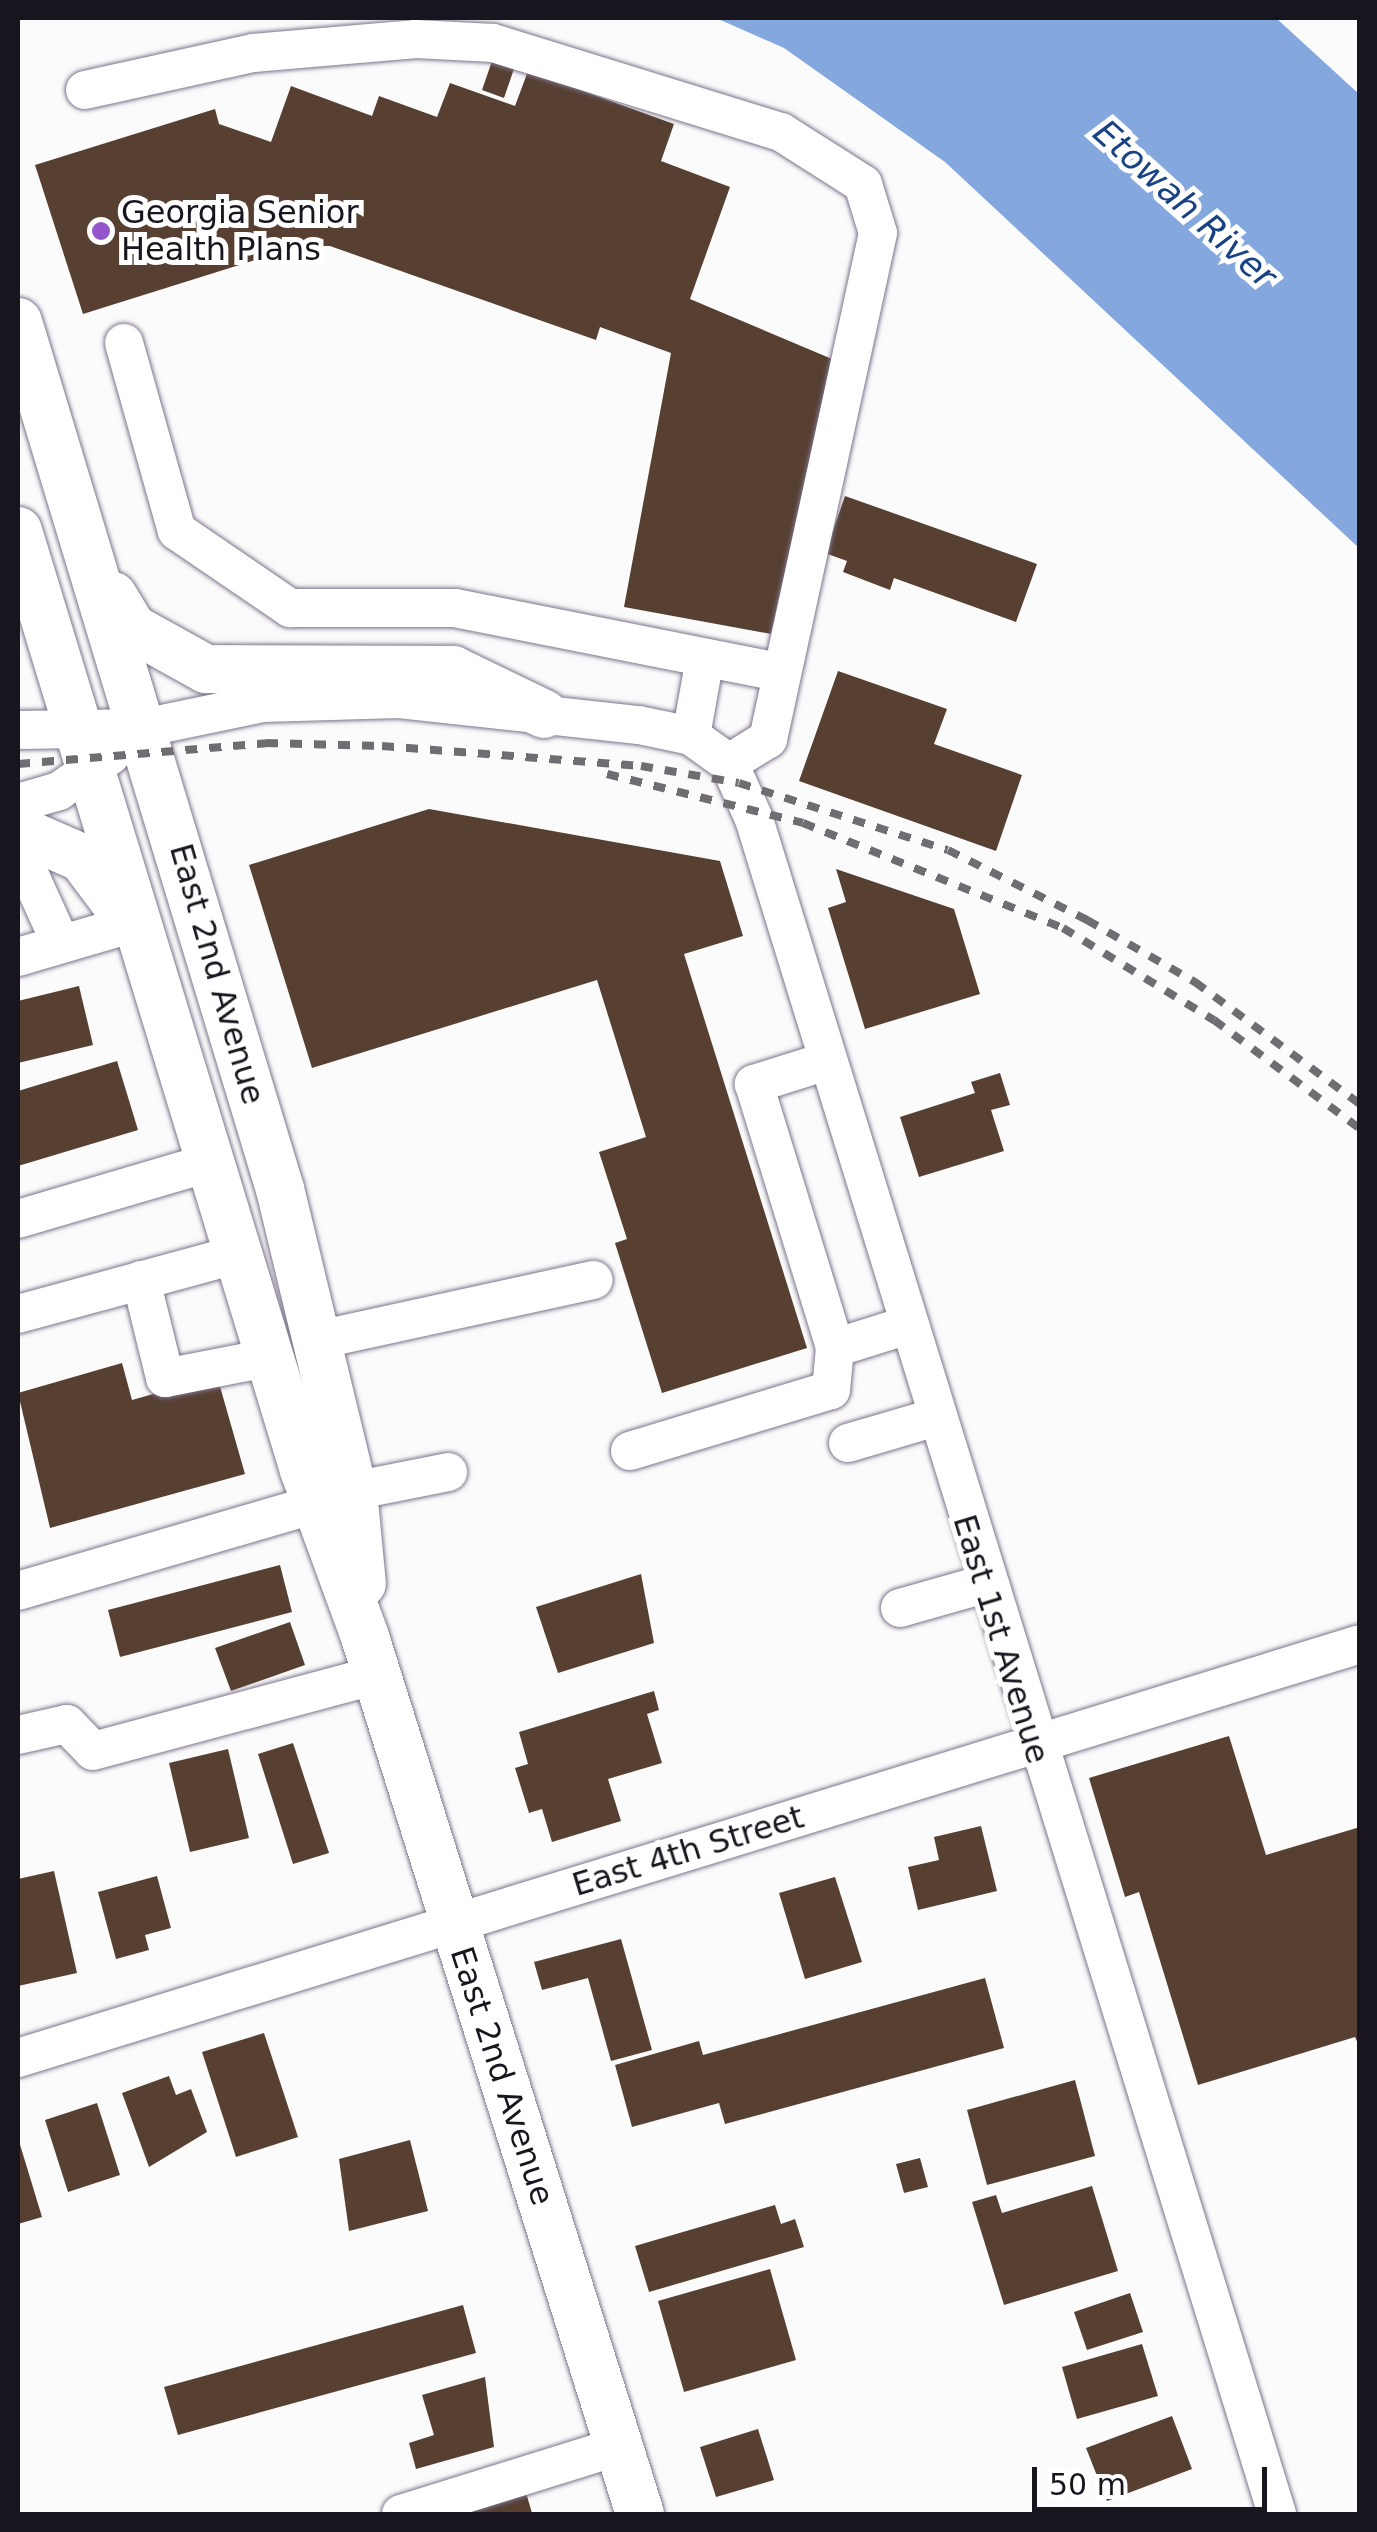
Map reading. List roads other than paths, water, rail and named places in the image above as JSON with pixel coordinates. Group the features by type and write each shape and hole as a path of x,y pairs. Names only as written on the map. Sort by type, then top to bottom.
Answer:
{"main road":[{"name":"East 2nd Avenue","path":"18,322 97,569 318,1340 335,1497 371,1656 640,2514"},
{"name":"East 2nd Avenue","path":"18,531 87,748 139,936 215,1160 272,1357 335,1497"},
{"path":"97,569 132,628 206,669 453,670 544,714"},
{"path":"18,830 82,858 139,936"}],"street":[{"path":"18,802 87,748 143,728 343,698 544,714 690,736 729,764 768,740 878,233 863,184 830,157 650,87 493,42 416,39 253,53 85,90"},
{"path":"124,343 177,531 290,608 455,608 782,672"},
{"path":"690,736 704,658"},
{"path":"18,730 87,748"},
{"name":"East 1st Avenue","path":"729,764 826,1061 1034,1746 1277,2514"},
{"path":"18,876 32,880 61,944"},
{"path":"18,957 61,944 139,936"},
{"path":"630,1451 831,1390 835,1348 754,1084 826,1061"},
{"path":"18,1219 215,1160"},
{"path":"18,1314 243,1253"},
{"path":"140,1280 165,1378 272,1357"},
{"path":"318,1340 594,1280"},
{"path":"835,1348 905,1326"},
{"path":"848,1444 933,1418"},
{"path":"18,1591 335,1497 448,1472"},
{"path":"900,1608 984,1584"},
{"name":"East 4th Street","path":"18,2058 1360,1644"},
{"path":"18,1735 67,1724 93,1751 371,1656"},
{"path":"401,2514 619,2446"}],"water":[{"name":"Etowah River","path":"716,18 1276,18 1359,94 1359,548 945,162 784,48"}],"railway":[{"path":"18,764 266,743 382,746 641,766 739,783 948,850 1087,920 1195,982 1360,1104"},
{"path":"607,774 803,823 1063,928 1214,1020 1360,1129"}],"place":[{"name":"Georgia Senior Health Plans","path":"101,231"}]}
